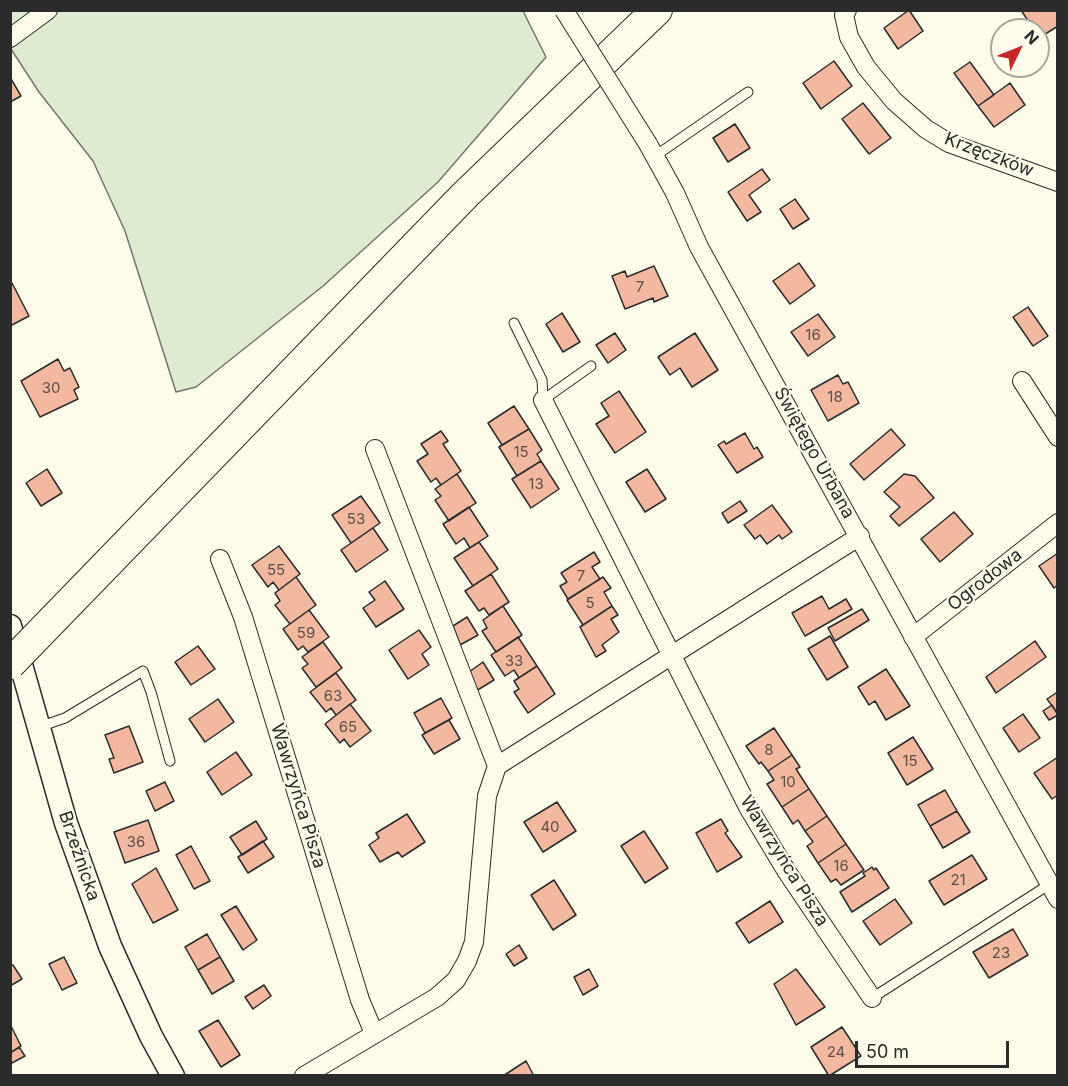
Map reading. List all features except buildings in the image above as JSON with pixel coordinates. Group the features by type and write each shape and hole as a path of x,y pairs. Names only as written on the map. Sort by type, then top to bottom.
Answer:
{"main road":[{"path":"10,664 465,195 657,10"}],"street":[{"path":"10,38 48,10"},
{"name":"Świętego Urbana","path":"564,10 651,150 699,247 1054,891"},
{"name":"Krzęczków","path":"847,10 844,15 849,37 866,67 894,101 926,129 949,143 1058,182"},
{"path":"1022,381 1058,437"},
{"name":"Wawrzyńca Pisza","path":"543,400 748,807 787,872 872,998"},
{"path":"304,1076 437,997 456,980 467,961 474,942 488,796 497,766 375,449"},
{"name":"Ogrodowa","path":"913,637 1058,524"},
{"path":"497,766 860,536"},
{"name":"Wawrzyńca Pisza","path":"220,559 243,617 360,1000 374,1033"},
{"name":"Brzeźnicka","path":"10,626 66,823 110,946 151,1036 173,1076"}],"lane":[{"path":"651,150 748,92"},
{"path":"514,323 542,380 543,400"},
{"path":"543,400 591,366"},
{"path":"39,728 65,718 143,671 152,692 170,761"},
{"path":"872,998 1054,891"}],"green space":[{"path":"10,11 523,11 546,57 438,182 323,286 196,387 176,392 125,231 93,161 39,92 11,49"}]}
